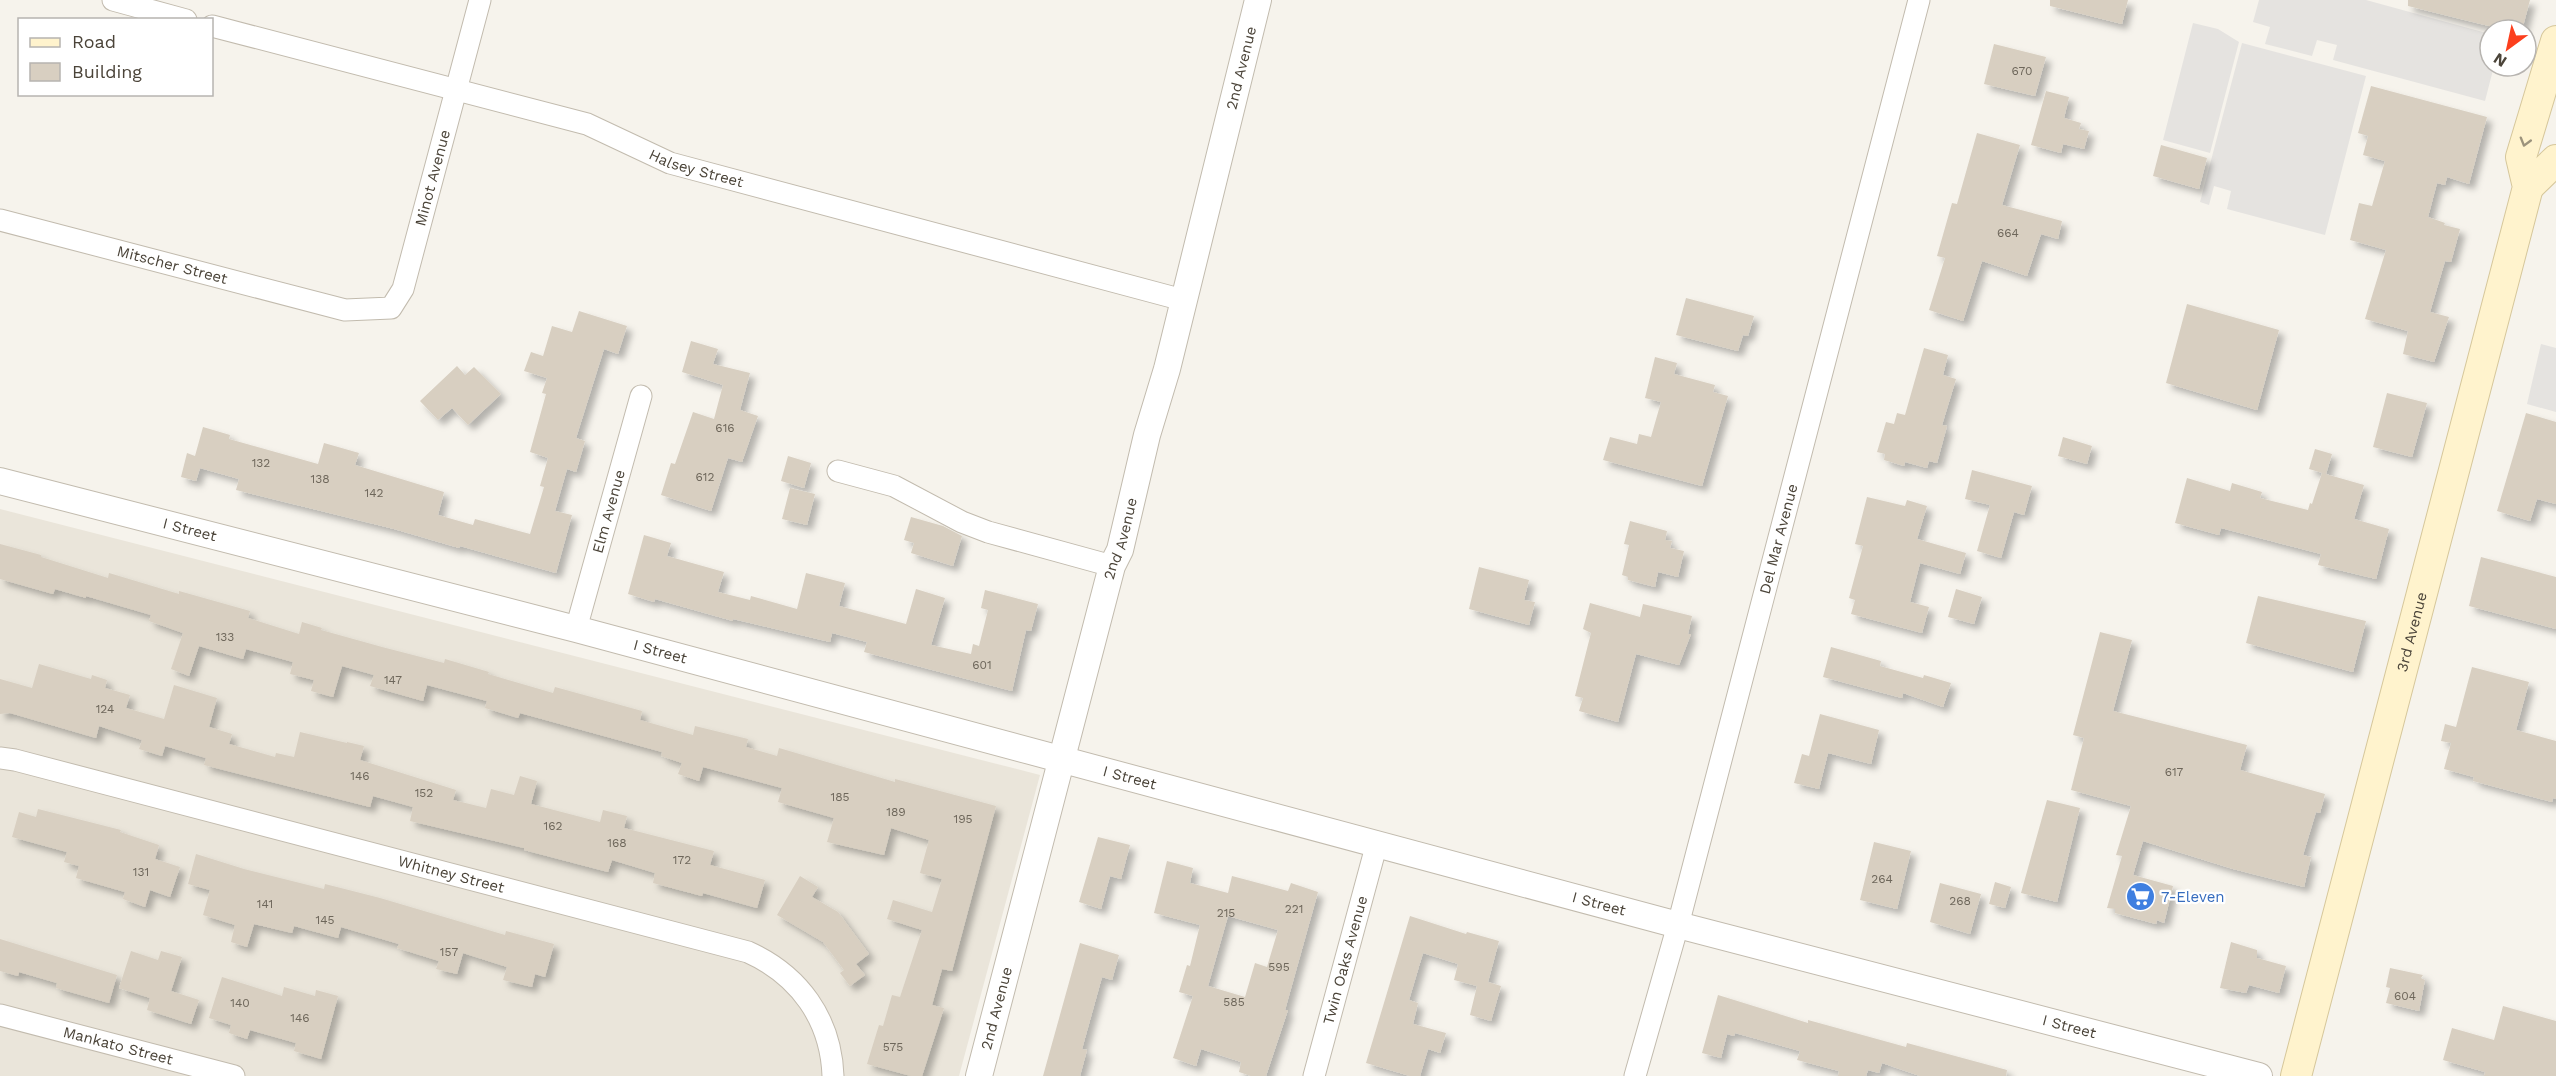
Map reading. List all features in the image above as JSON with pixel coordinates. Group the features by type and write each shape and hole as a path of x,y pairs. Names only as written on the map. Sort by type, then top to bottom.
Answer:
{"main road":[{"name":"3rd Avenue","path":"2296,1076 2528,187 2521,157 2556,41"},
{"path":"2528,187 2556,160"}],"street":[{"path":"113,0 179,18"},
{"name":"Minot Avenue","path":"345,310 391,309 403,289 480,0"},
{"name":"2nd Avenue","path":"979,1076 1112,566 1120,550 1147,435 1167,369 1258,0"},
{"name":"Del Mar Avenue","path":"1635,1076 1678,925 1919,0"},
{"name":"Halsey Street","path":"213,26 587,124 678,165 1183,300"},
{"name":"Mitscher Street","path":"0,220 345,310"},
{"name":"Elm Avenue","path":"576,629 641,396"},
{"path":"838,471 894,486 962,522 987,532 1112,566"},
{"name":"I Street","path":"0,481 576,629 1678,925 2259,1076"},
{"name":"Whitney Street","path":"0,758 33,764 748,952 779,969 805,994 826,1035 833,1076"},
{"name":"Twin Oaks Avenue","path":"1314,1076 1377,843"},
{"name":"Mankato Street","path":"0,1015 234,1076"}],"shaded area":[{"path":"2259,0 2366,0 2478,31 2478,78 2491,78 2485,101 2333,60 2337,45 2317,40 2312,56 2265,44 2270,27 2253,22"},
{"path":"2193,23 2218,29 2239,42 2210,153 2163,140"},
{"path":"2242,43 2366,76 2325,235 2227,209 2231,191 2214,186 2209,205 2200,202"},
{"path":"2541,344 2556,348 2556,412 2527,404"},
{"path":"0,509 1040,775 959,1076 0,1076"}],"building":[{"path":"2050,0 2128,0 2122,24 2050,6"},
{"path":"2408,0 2530,0 2525,18 2478,18 2478,23 2408,6"},
{"path":"1994,44 2046,57 2035,96 1984,84"},
{"path":"2371,86 2487,117 2469,184 2447,177 2445,185 2437,183 2428,217 2445,223 2444,225 2460,229 2451,262 2445,261 2430,312 2449,317 2434,362 2403,354 2408,331 2365,319 2386,250 2350,240 2359,203 2372,206 2385,161 2363,155 2368,136 2358,133"},
{"path":"2046,91 2069,97 2064,118 2081,123 2079,129 2089,131 2084,149 2063,144 2061,153 2031,145"},
{"path":"1977,133 2020,145 2002,205 2062,221 2058,239 2041,234 2027,276 1982,261 1963,321 1929,310 1945,258 1937,256 1952,203 1957,204"},
{"path":"2161,145 2207,158 2199,189 2153,176"},
{"path":"1686,298 1754,316 1748,336 1743,335 1738,351 1676,335"},
{"path":"2187,304 2279,330 2257,410 2166,383"},
{"path":"579,311 627,326 618,354 604,349 576,438 585,441 576,472 567,469 555,511 572,515 556,573 460,546 459,548 394,529 236,490 239,479 200,468 196,481 181,477 187,453 195,456 203,427 230,435 229,439 318,464 324,443 359,453 355,465 444,492 438,515 473,525 475,519 530,534 544,487 540,486 548,458 530,452 546,394 542,393 547,378 524,371 531,352 543,356 552,326 572,332"},
{"path":"691,341 718,349 713,364 750,373 740,410 758,416 742,462 728,458 711,511 661,495 671,463 675,464 693,412 714,419 723,385 682,372"},
{"path":"1924,348 1948,355 1943,375 1956,379 1942,425 1947,426 1937,463 1929,461 1927,468 1905,462 1904,466 1884,460 1885,454 1877,452 1886,422 1894,424 1897,413 1905,415"},
{"path":"1655,357 1677,363 1674,374 1715,385 1713,392 1728,396 1702,486 1603,460 1610,437 1637,444 1639,434 1651,437 1661,402 1645,398"},
{"path":"457,366 465,375 474,367 501,394 468,425 452,408 438,420 420,401"},
{"path":"2387,393 2427,403 2412,457 2373,447"},
{"path":"2526,413 2556,422 2556,504 2537,499 2530,521 2497,511"},
{"path":"2063,437 2092,446 2087,464 2058,456"},
{"path":"2315,449 2332,454 2326,474 2309,469"},
{"path":"788,456 811,463 804,488 781,481"},
{"path":"1972,470 2032,486 2024,515 2014,512 2001,558 1977,551 1990,505 1965,499"},
{"path":"2322,473 2364,485 2354,519 2389,529 2376,579 2318,565 2321,554 2221,528 2219,535 2175,523 2187,478 2230,491 2232,483 2262,492 2260,498 2308,510"},
{"path":"790,488 815,494 807,525 782,519"},
{"path":"1867,497 1905,506 1907,500 1927,506 1917,539 1966,553 1960,574 1920,563 1910,602 1929,607 1922,633 1851,614 1855,600 1849,598 1863,546 1855,544"},
{"path":"911,517 943,526 962,536 953,566 911,553 914,543 904,540"},
{"path":"1630,521 1667,531 1665,540 1672,541 1670,548 1684,551 1678,577 1658,572 1655,587 1628,580 1628,577 1622,575 1629,545 1624,544"},
{"path":"644,535 671,543 667,556 724,572 718,592 750,600 751,596 797,609 806,573 845,583 839,606 906,624 916,589 945,598 931,645 971,654 973,644 979,646 988,610 981,608 985,590 1038,604 1031,631 1026,630 1012,691 864,652 867,642 832,633 830,642 733,619 733,621 655,599 654,602 628,594"},
{"path":"0,544 41,555 41,557 108,578 109,573 179,594 179,591 250,611 248,618 299,634 302,622 322,628 321,630 382,647 444,663 445,659 553,693 555,687 642,711 640,720 693,735 695,726 748,739 746,747 777,756 779,748 895,782 895,779 996,806 952,971 942,969 932,1005 944,1008 922,1076 911,1076 867,1064 879,1025 883,1026 892,995 900,997 922,930 887,919 893,900 932,912 942,879 920,873 929,840 891,828 884,855 827,842 834,818 778,802 782,788 703,767 699,781 678,774 682,763 661,756 662,752 520,713 518,718 485,708 487,701 427,685 423,701 370,686 374,675 342,666 333,697 311,691 314,680 290,674 293,662 246,649 243,659 199,646 189,676 171,669 183,633 149,621 151,615 86,596 86,598 55,589 53,594 0,579"},
{"path":"2481,557 2556,577 2556,629 2469,606"},
{"path":"1479,567 1529,580 1524,600 1535,602 1529,625 1469,609"},
{"path":"1956,589 1982,597 1974,624 1948,617"},
{"path":"2258,596 2366,621 2353,672 2246,643"},
{"path":"1590,603 1640,617 1643,604 1692,616 1688,634 1691,634 1679,665 1636,654 1618,722 1579,711 1583,698 1575,696 1591,633 1583,629"},
{"path":"2100,632 2132,640 2113,711 2247,745 2240,770 2325,794 2320,813 2316,812 2303,855 2311,857 2304,887 2233,869 2143,841 2133,875 2173,886 2164,923 2157,920 2156,924 2115,913 2115,909 2107,908 2122,856 2116,855 2131,806 2071,790 2084,738 2073,735"},
{"path":"1831,647 1881,661 1880,666 1951,683 1943,707 1903,693 1902,698 1823,677"},
{"path":"39,664 91,679 92,675 107,680 105,688 130,695 126,708 164,719 174,685 217,698 209,727 232,734 229,744 275,757 276,753 294,757 300,732 364,746 360,760 456,790 453,800 486,808 491,789 514,795 520,776 537,781 531,804 600,822 603,810 627,816 624,828 714,851 710,865 765,880 757,908 703,893 702,896 653,883 655,873 612,860 608,872 524,850 524,848 410,821 413,807 373,796 370,807 204,765 206,758 165,746 162,756 139,749 142,740 99,726 96,738 10,713 0,714 0,679 32,688"},
{"path":"2472,667 2529,682 2516,730 2556,741 2556,799 2553,798 2552,802 2473,781 2474,777 2444,769 2451,743 2441,741 2445,724 2456,727"},
{"path":"1820,714 1879,730 1871,764 1828,753 1819,789 1794,783 1802,754 1809,756"},
{"path":"2047,800 2080,808 2057,902 2021,893"},
{"path":"38,809 121,830 120,832 159,845 155,859 180,867 170,897 150,890 145,907 123,899 125,892 76,878 79,866 64,862 67,852 12,837 19,812 36,817"},
{"path":"1098,837 1130,845 1121,879 1110,876 1101,909 1079,902"},
{"path":"1874,842 1911,851 1897,909 1860,900"},
{"path":"196,854 244,869 324,889 325,884 380,898 505,935 506,931 554,944 545,977 535,974 532,987 503,980 507,967 463,953 457,974 436,969 439,961 397,948 399,944 341,927 338,938 294,926 292,933 254,924 247,947 231,942 235,925 203,915 210,890 188,884"},
{"path":"1167,861 1193,868 1190,883 1228,893 1232,876 1288,891 1291,883 1318,892 1285,1010 1288,1010 1266,1076 1251,1076 1239,1072 1241,1062 1201,1049 1196,1066 1173,1058 1193,996 1179,992 1187,965 1190,966 1200,925 1154,913","holes":["1228,916 1278,930 1267,967 1255,963 1245,997 1208,986"]},
{"path":"800,876 818,887 812,897 838,912 869,954 856,964 865,975 850,986 840,973 844,970 823,942 777,915"},
{"path":"1995,882 2011,887 2005,908 1989,904"},
{"path":"1940,883 1981,894 1970,934 1930,922"},
{"path":"1410,916 1466,934 1467,932 1499,941 1488,982 1501,986 1491,1021 1470,1015 1477,986 1454,980 1458,964 1423,953 1409,1000 1418,1003 1413,1024 1446,1033 1440,1053 1428,1049 1420,1076 1410,1076 1366,1063"},
{"path":"0,939 117,975 109,1003 56,988 57,983 19,972 18,976 0,971"},
{"path":"2231,942 2257,950 2257,958 2286,966 2279,993 2249,985 2246,993 2220,988"},
{"path":"1080,943 1119,955 1112,980 1102,977 1082,1049 1087,1050 1080,1076 1043,1076"},
{"path":"131,951 158,960 161,951 182,957 171,991 199,1000 191,1024 147,1010 150,998 119,988"},
{"path":"2390,968 2423,975 2421,978 2425,980 2419,1011 2386,1003 2390,988 2386,987"},
{"path":"222,977 282,996 284,987 315,996 316,990 338,996 321,1059 294,1051 296,1043 250,1030 247,1039 229,1033 231,1025 209,1018"},
{"path":"1718,995 1808,1023 1808,1020 1906,1047 1907,1043 2007,1070 2006,1076 1920,1076 1882,1063 1879,1073 1868,1070 1866,1076 1838,1076 1839,1071 1797,1060 1800,1051 1735,1033 1734,1036 1727,1034 1721,1058 1702,1053"},
{"path":"2503,1006 2556,1021 2556,1076 2484,1076 2485,1072 2443,1060 2452,1028 2494,1040"}],"place":[{"name":"7-Eleven","path":"2140,897"}]}
